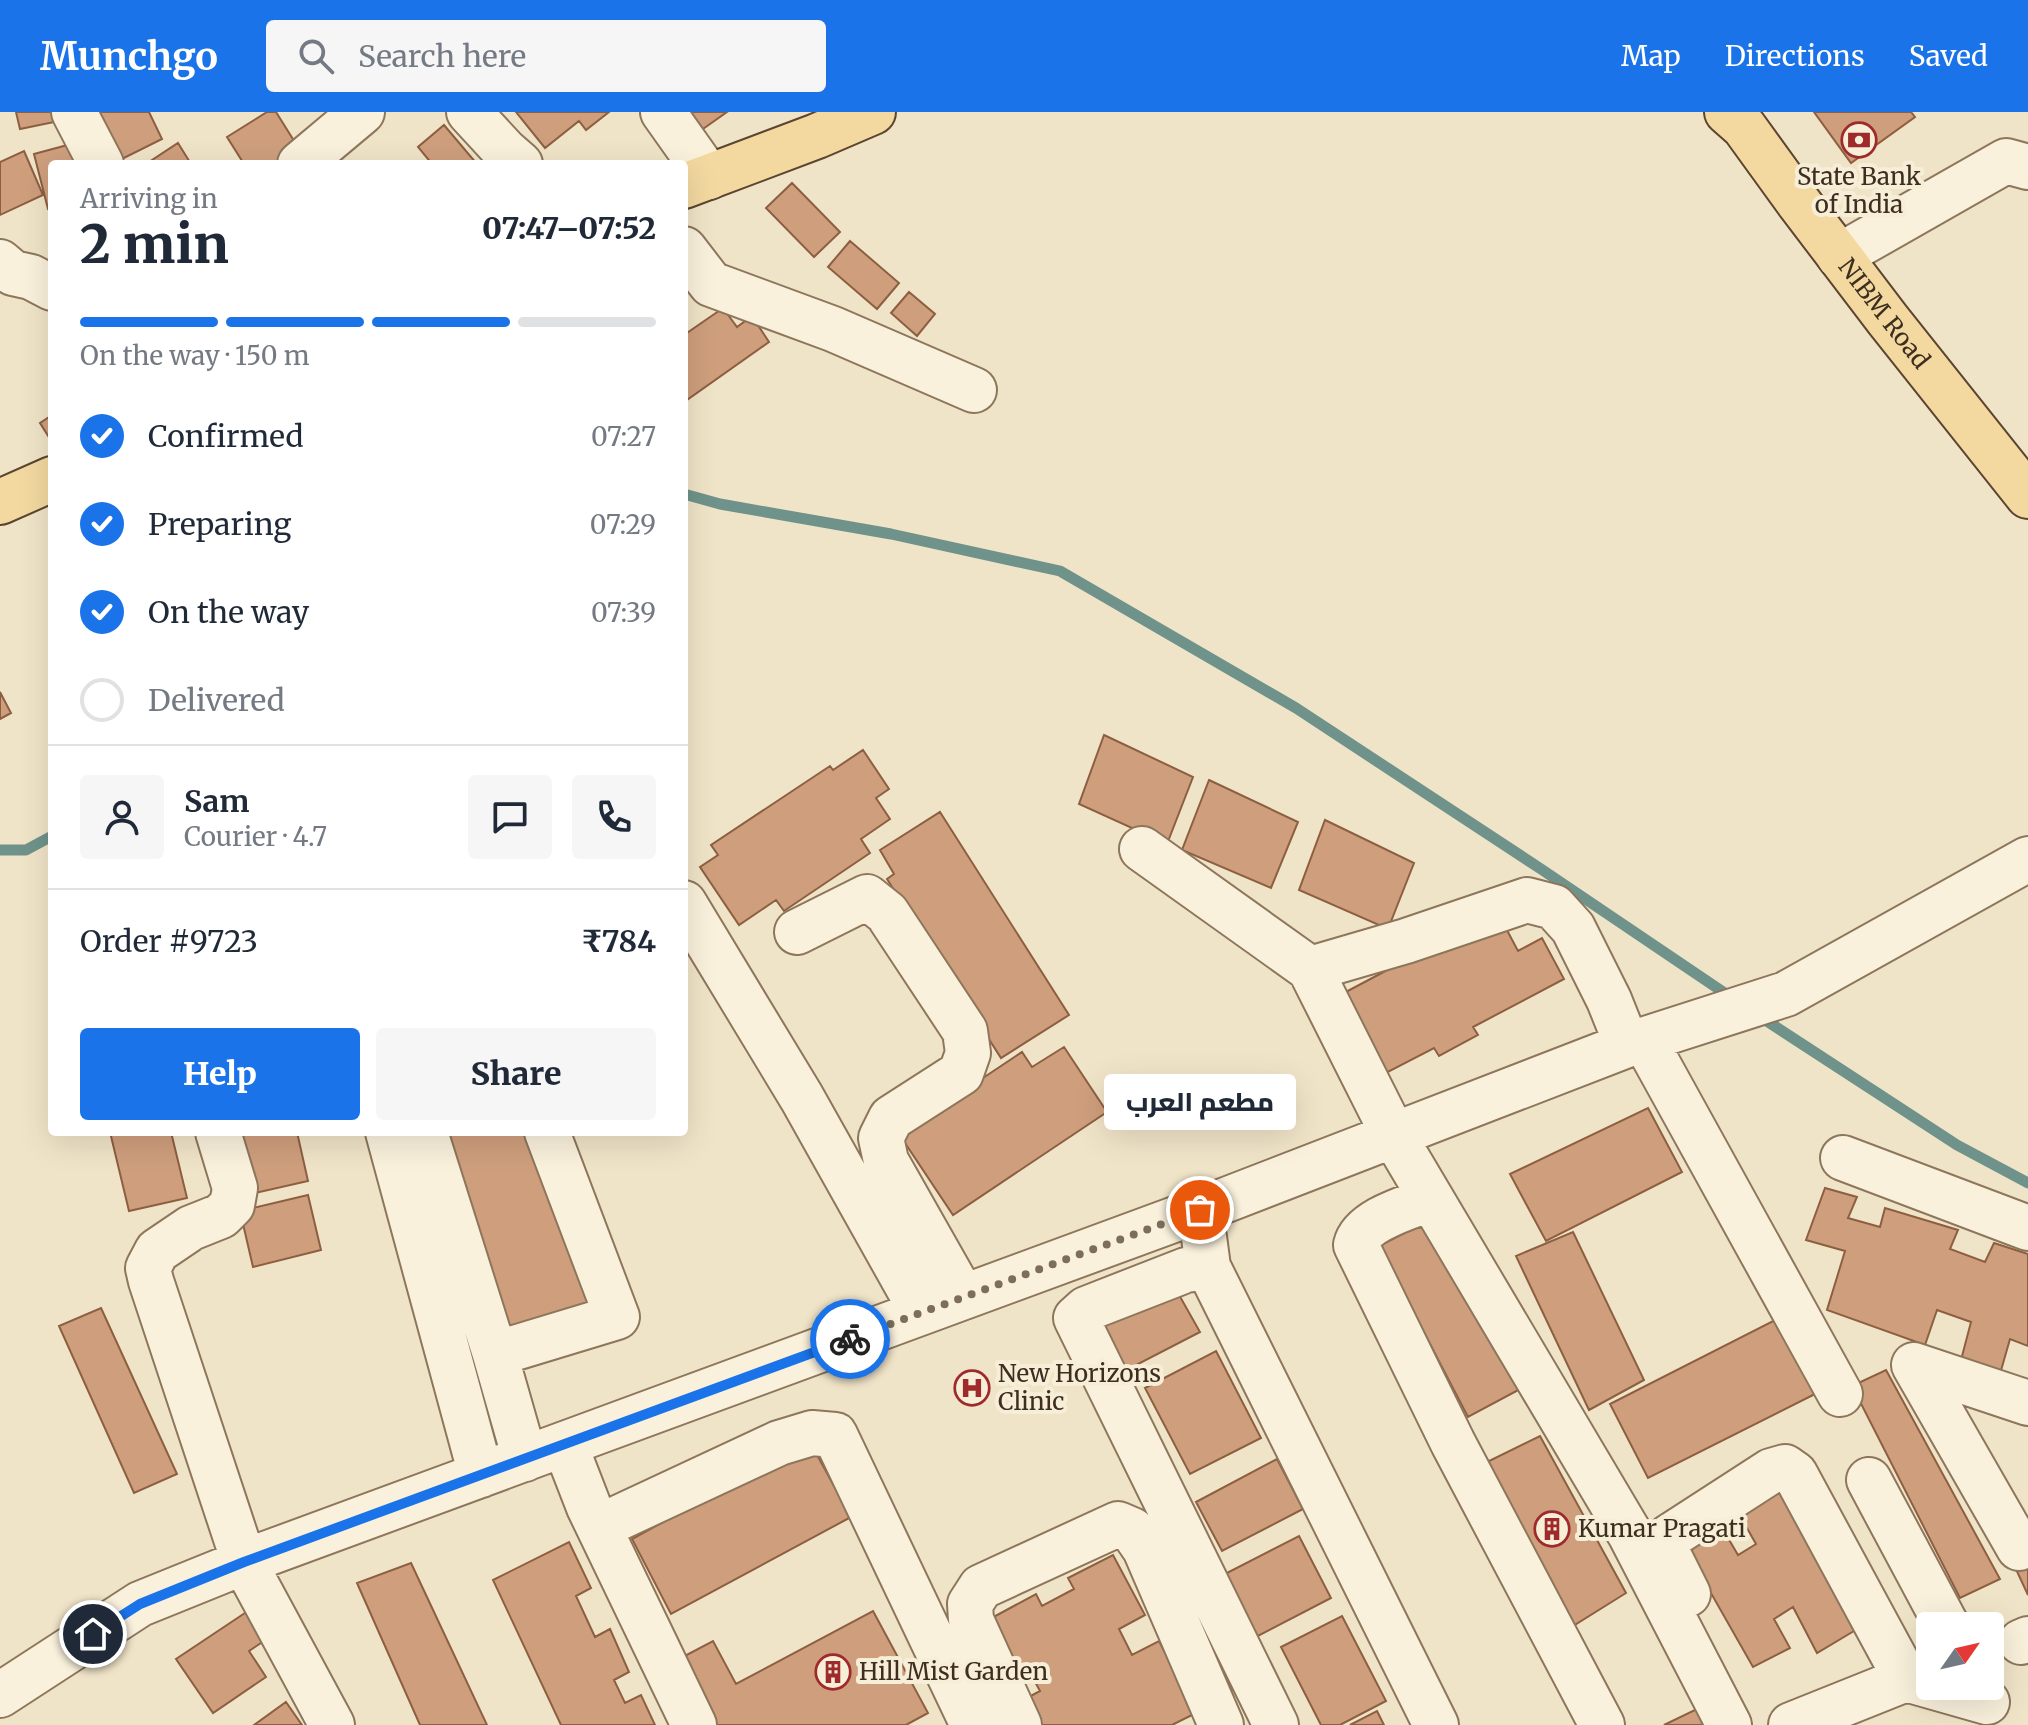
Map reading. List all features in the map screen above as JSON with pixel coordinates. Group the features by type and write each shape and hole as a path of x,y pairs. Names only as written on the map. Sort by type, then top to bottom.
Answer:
{"main road":[{"path":"697,182 810,124 873,112"},
{"name":"NIBM Road","path":"1738,117 1839,256 2021,473"},
{"path":"0,502 48,481"}],"street":[{"path":"74,112 99,160"},
{"path":"305,160 362,112"},
{"path":"469,112 515,160"},
{"path":"663,112 686,160"},
{"path":"1839,256 2006,161 2028,167"},
{"path":"688,163 697,182"},
{"path":"688,254 711,284 833,329 974,390"},
{"path":"0,262 13,273 31,277 48,286"},
{"path":"1142,849 1310,969 1394,1136 1630,1534 1729,1725"},
{"path":"0,1695 140,1604 244,1562 1200,1210 1636,1042 1786,994 2028,859"},
{"path":"797,932 867,897 887,913 965,1031 968,1053 961,1073 891,1118 881,1138 886,1161 963,1297"},
{"path":"1310,969 1406,941 1527,900 1554,907 1573,928 1609,1000 1840,1394"},
{"path":"688,910 802,1098 922,1312"},
{"path":"219,1136 235,1188 232,1205 221,1216 191,1228 157,1251 148,1268 244,1562 332,1725"},
{"path":"389,1136 481,1475"},
{"path":"426,1136 525,1459"},
{"path":"495,1354 617,1317 549,1136"},
{"path":"1843,1158 2028,1228"},
{"path":"1430,1199 1371,1224 1358,1235 1356,1245 1453,1443 1602,1725"},
{"path":"1200,1210 1208,1267 1436,1725"},
{"path":"1208,1267 1186,1270 1086,1309 1076,1318 1276,1725"},
{"path":"2028,1403 1914,1365 2019,1548 2028,1543"},
{"path":"599,1527 779,1443 812,1433 835,1435 973,1725"},
{"path":"565,1445 589,1507 694,1725"},
{"path":"1757,1725 1666,1550 1669,1537 1771,1471 1785,1467 1795,1474 1906,1679"},
{"path":"1869,1480 1940,1612"},
{"path":"1019,1725 971,1620 970,1604 981,1587 1118,1524 1132,1530 1145,1549 1221,1725"},
{"path":"1791,1725 1906,1679 1988,1704"}],"building":[{"path":"16,112 57,112 59,121 20,129"},
{"path":"87,112 149,112 162,139 120,160 112,160"},
{"path":"267,112 276,112 301,152 288,160 241,160 227,137"},
{"path":"516,112 609,112 586,130 579,121 545,148"},
{"path":"690,112 727,112 703,129"},
{"name":"State Bank of India","path":"1814,112 1911,112 1915,117 1851,163"},
{"path":"444,125 474,160 429,160 418,147"},
{"path":"86,140 92,160 48,160 48,209 34,154"},
{"path":"178,143 189,160 152,160"},
{"path":"24,151 43,195 0,215 0,162"},
{"path":"792,183 840,232 814,257 766,208"},
{"path":"850,241 899,283 877,309 828,267"},
{"path":"909,292 935,314 917,336 891,313"},
{"path":"723,308 737,327 752,316 769,342 688,399 688,332"},
{"path":"48,418 48,436 40,423"},
{"path":"0,692 11,713 0,719"},
{"path":"1104,735 1193,777 1167,844 1079,804"},
{"path":"863,750 889,789 876,798 890,819 861,839 870,853 784,911 776,900 739,925 700,867 718,855 711,845 830,766 833,770"},
{"path":"1209,780 1298,822 1271,888 1182,850"},
{"path":"940,812 1069,1015 1001,1058 887,879 894,874 880,850"},
{"path":"1325,820 1414,863 1388,929 1299,890"},
{"path":"1500,917 1518,951 1542,938 1564,979 1473,1027 1478,1035 1439,1056 1434,1048 1384,1074 1342,994 1442,941"},
{"path":"1064,1047 1107,1112 953,1215 899,1134 1022,1052 1032,1067"},
{"path":"1648,1108 1682,1172 1546,1241 1510,1174"},
{"path":"111,1136 172,1136 187,1198 129,1211"},
{"path":"228,1136 298,1136 308,1181 242,1196"},
{"path":"440,1136 534,1136 600,1310 513,1339"},
{"path":"1825,1188 1857,1197 1848,1218 1880,1227 1885,1208 1958,1230 1950,1249 1985,1262 1994,1243 2028,1254 2028,1346 2010,1339 2000,1374 1961,1360 1971,1322 1937,1310 1925,1345 1827,1310 1845,1251 1806,1240"},
{"path":"308,1195 321,1250 253,1267 240,1211"},
{"path":"1424,1223 1522,1388 1468,1417 1379,1246"},
{"path":"1573,1232 1644,1380 1589,1410 1516,1256"},
{"path":"1174,1286 1200,1332 1117,1375 1088,1320"},
{"path":"101,1308 177,1474 134,1493 59,1326"},
{"path":"1779,1318 1821,1391 1648,1478 1610,1404"},
{"path":"1216,1351 1261,1438 1190,1474 1145,1388"},
{"path":"1886,1370 2000,1579 1960,1598 1852,1386"},
{"name":"Kumar Pragati","path":"1540,1436 1626,1593 1565,1631 1481,1465"},
{"path":"810,1442 851,1517 671,1614 632,1539"},
{"path":"1277,1459 1303,1509 1222,1551 1196,1502"},
{"path":"1776,1485 1859,1628 1817,1653 1793,1607 1774,1619 1790,1648 1753,1667 1687,1551 1724,1531 1738,1555 1756,1544 1736,1509"},
{"path":"1299,1536 1331,1598 1256,1637 1223,1575"},
{"path":"569,1542 591,1588 576,1596 595,1637 610,1629 629,1672 614,1680 625,1703 641,1695 655,1725 561,1725 493,1580"},
{"path":"1113,1555 1145,1615 1119,1629 1132,1655 1159,1641 1196,1713 1172,1725 1022,1725 1012,1706 1040,1691 1027,1667 1016,1673 988,1620 1036,1594 1042,1606 1074,1589 1068,1578"},
{"path":"2028,1558 2028,1595 2014,1565"},
{"path":"411,1563 487,1725 420,1725 357,1583"},
{"path":"257,1605 276,1633 249,1651 266,1677 213,1713 176,1659"},
{"name":"Hill Mist Garden","path":"873,1611 928,1713 906,1725 714,1725 679,1659 713,1641 736,1684"},
{"path":"1342,1616 1386,1701 1340,1725 1321,1725 1281,1647"},
{"path":"286,1702 302,1725 254,1725"},
{"path":"1699,1708 1709,1725 1664,1725"},
{"path":"1377,1711 1384,1725 1350,1725"}],"waterway":[{"path":"688,495 720,504 891,534 1060,571 1296,708 1735,1000"},
{"path":"0,850 26,850 48,838"},
{"path":"1759,1016 1957,1145 2028,1183"}],"way so far":[{"path":"850,1339 1200,1210"}],"place":[{"name":"State Bank of India","path":"1859,140"},
{"name":"مطعم العرب","path":"1200,1210"},
{"name":"New Horizons Clinic","path":"972,1388"},
{"name":"Kumar Pragati","path":"1552,1529"},
{"name":"Hill Mist Garden","path":"833,1672"}],"route":[{"path":"93,1634 140,1604 244,1562 850,1339"}]}
